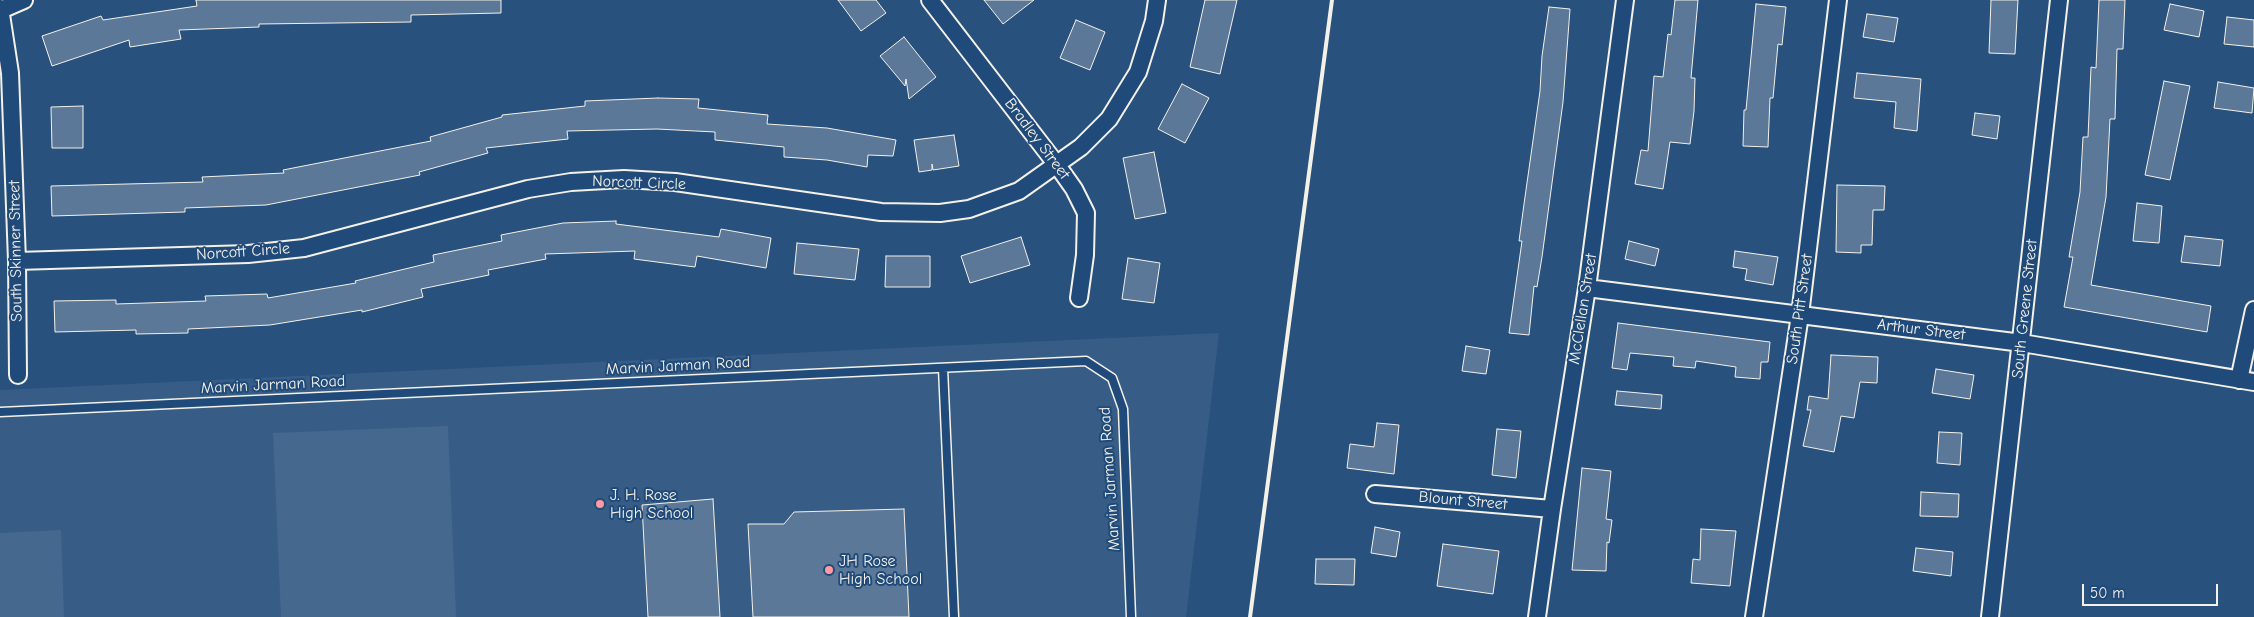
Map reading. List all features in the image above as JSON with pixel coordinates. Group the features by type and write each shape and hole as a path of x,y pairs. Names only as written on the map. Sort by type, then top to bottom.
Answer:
{"street":[{"path":"0,9 24,0"},
{"name":"Bradley Street","path":"930,0 1074,189 1086,213 1086,255 1079,298"},
{"name":"Norcott Circle","path":"17,261 248,254 304,248 528,189 580,181 624,179 675,182 880,212 940,213 969,209 1018,191 1081,147 1109,119 1138,72 1154,21 1157,0"},
{"name":"McClellan Street","path":"1537,617 1587,288 1625,0"},
{"name":"South Pitt Street","path":"1754,617 1800,315 1838,0"},
{"name":"South Greene Street","path":"1990,617 2060,0"},
{"name":"South Skinner Street","path":"0,9 10,73 17,261 18,375"},
{"name":"Arthur Street","path":"1587,288 2022,343 2247,381"},
{"path":"2247,381 2254,310"},
{"name":"Blount Street","path":"1375,494 1552,509"}],"lane":[{"name":"Marvin Jarman Road","path":"0,412 1086,361 1112,378 1123,409 1131,617"},
{"path":"943,368 954,617"}],"shaded area":[{"name":"J. H. Rose High School","path":"1219,333 1186,617 0,617 0,390"},
{"path":"448,426 456,617 281,617 273,433"},
{"path":"61,530 64,617 0,617 0,533"}],"building":[{"path":"196,0 501,0 501,13 411,15 411,22 259,24 259,27 179,30 181,39 130,47 129,40 52,66 42,36 101,16 103,20 197,6"},
{"path":"838,0 876,0 886,13 861,31"},
{"path":"984,0 1034,0 1003,24"},
{"path":"1205,0 1237,0 1220,74 1190,67"},
{"path":"1675,0 1698,0 1691,78 1695,78 1694,111 1690,144 1670,142 1663,189 1635,184 1641,150 1648,151 1654,76 1663,77 1668,34 1671,35"},
{"path":"1991,0 2018,0 2015,54 1989,53"},
{"path":"2099,0 2125,0 2123,49 2117,49 2115,119 2110,119 2106,197 2091,285 2211,306 2207,332 2064,307 2073,257 2069,257 2080,192 2083,137 2088,137 2091,67 2096,68"},
{"path":"1756,4 1786,7 1782,45 1778,44 1773,98 1770,98 1768,147 1743,146 1744,110 1746,110"},
{"path":"2170,4 2204,11 2199,37 2164,30"},
{"path":"1549,7 1570,9 1563,102 1542,257 1537,287 1534,286 1529,335 1509,333 1522,241 1519,241 1540,91 1542,56"},
{"path":"1867,14 1898,18 1894,42 1863,37"},
{"path":"2227,17 2254,20 2254,47 2224,44"},
{"path":"1076,20 1105,32 1090,70 1060,58"},
{"path":"904,37 936,77 909,99 906,79 905,86 880,56"},
{"path":"1857,73 1921,79 1917,131 1894,128 1896,102 1854,98"},
{"path":"2164,81 2190,86 2170,180 2145,175"},
{"path":"2218,82 2254,88 2252,113 2214,108"},
{"path":"1182,84 1209,98 1185,143 1158,129"},
{"path":"658,98 699,99 698,108 768,115 767,124 827,128 896,140 893,156 868,155 867,167 827,160 784,157 784,147 715,140 715,132 657,129 567,131 568,139 486,148 488,153 419,172 420,175 266,205 185,208 185,212 52,216 51,186 203,182 202,177 284,173 283,170 431,141 430,137 502,117 502,115 585,106 585,101"},
{"path":"83,106 83,148 52,148 51,107"},
{"path":"1975,113 2000,116 1997,139 1972,135"},
{"path":"954,135 959,166 933,170 932,164 932,170 919,172 914,140"},
{"path":"1154,152 1166,213 1135,219 1123,158"},
{"path":"1837,185 1885,186 1884,210 1873,210 1872,245 1861,245 1861,253 1836,252"},
{"path":"2137,203 2162,206 2159,243 2133,241"},
{"path":"616,221 616,224 719,237 721,229 771,238 766,268 697,256 695,267 634,259 635,251 545,254 546,259 488,270 489,275 421,289 423,297 362,312 362,310 270,325 188,329 188,333 136,334 136,330 55,332 54,301 116,300 116,304 206,301 205,296 267,294 268,298 356,283 355,281 434,262 433,255 502,241 501,235 563,223"},
{"path":"2185,236 2223,240 2220,266 2181,262"},
{"path":"1021,237 1030,265 970,283 961,256"},
{"path":"1629,241 1659,249 1655,266 1625,259"},
{"path":"797,243 859,249 855,280 794,274"},
{"path":"1735,251 1778,257 1773,285 1745,280 1747,269 1733,267"},
{"path":"886,256 930,256 930,287 885,287"},
{"path":"1128,258 1160,263 1154,303 1122,299"},
{"path":"1618,323 1770,342 1768,362 1761,362 1760,379 1735,377 1736,367 1696,361 1695,368 1673,366 1674,357 1630,353 1627,370 1612,368"},
{"path":"1466,346 1490,350 1486,374 1462,371"},
{"path":"1831,355 1878,357 1877,383 1860,382 1854,418 1841,416 1834,452 1803,446 1811,410 1807,410 1809,396 1828,399"},
{"path":"1936,369 1974,375 1970,399 1932,393"},
{"path":"1617,391 1662,395 1661,409 1615,405"},
{"path":"1377,423 1399,425 1394,474 1347,468 1350,444 1374,447"},
{"path":"1497,429 1521,431 1516,478 1492,475"},
{"path":"1939,432 1962,433 1960,465 1937,463"},
{"path":"1582,468 1611,471 1606,519 1612,520 1609,543 1607,542 1606,571 1572,570"},
{"path":"1921,492 1959,494 1958,517 1920,516"},
{"path":"713,499 720,617 648,617 642,505"},
{"name":"JH Rose High School","path":"904,509 909,617 753,617 748,524 784,524 794,512"},
{"path":"1375,527 1400,532 1396,557 1371,553"},
{"path":"1701,529 1736,531 1730,586 1691,583 1693,559 1700,560"},
{"path":"1443,544 1499,551 1493,594 1437,586"},
{"path":"1916,548 1953,552 1951,576 1913,571"},
{"path":"1316,559 1355,559 1354,585 1315,584"}],"railway":[{"path":"1250,617 1332,0"}],"place":[{"name":"J. H. Rose High School","path":"600,504"},
{"name":"JH Rose High School","path":"829,570"}]}
